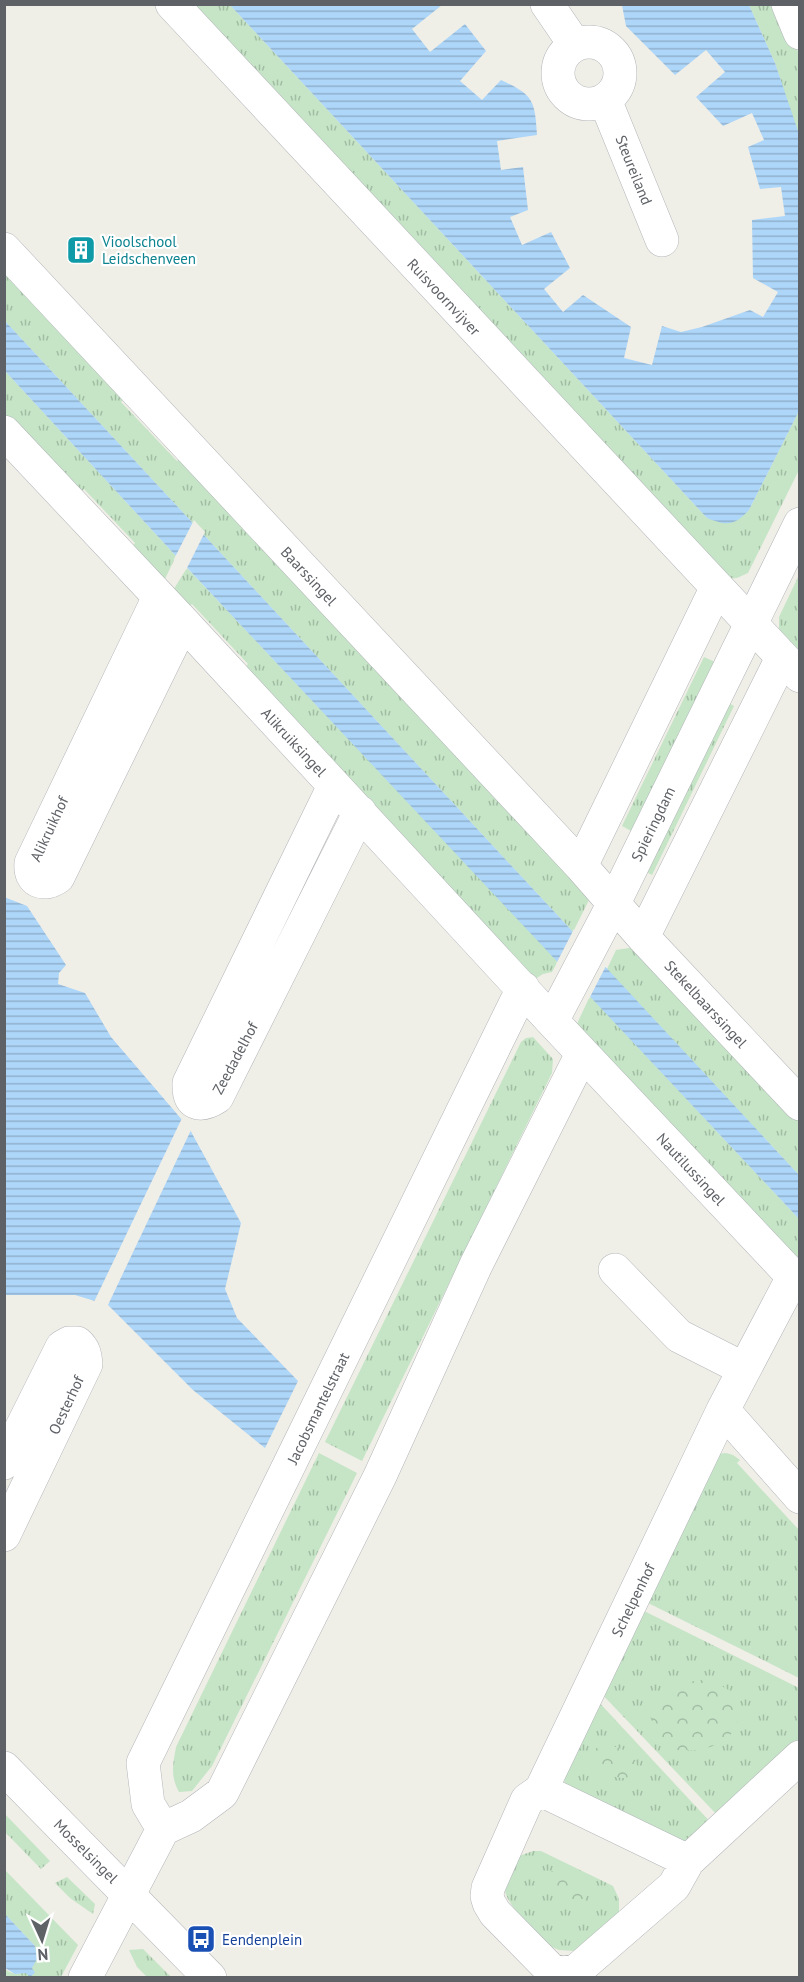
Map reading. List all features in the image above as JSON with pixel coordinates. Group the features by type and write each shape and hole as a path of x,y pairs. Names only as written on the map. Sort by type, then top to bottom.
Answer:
{"street":[{"name":"Ruisvoornvijver","path":"172,4 716,589"},
{"path":"547,4 575,45"},
{"path":"788,4 800,33"},
{"path":"585,42 606,46 619,63 618,84 613,94 605,100 595,104 575,102 561,88 558,68 561,59 575,45 585,42"},
{"name":"Steureiland","path":"605,100 662,240"},
{"name":"Baarssingel","path":"4,249 581,866 607,916"},
{"name":"Alikruiksingel","path":"6,437 183,622 523,988 557,1011 582,1054"},
{"name":"Spieringdam","path":"557,1011 607,916 800,524"},
{"path":"581,866 716,589 791,667 643,937"},
{"name":"Alikruikhof","path":"159,597 32,863 30,871 33,877 40,882 53,881 58,877 183,622"},
{"name":"Zeedadelhof","path":"334,786 189,1083 188,1093 193,1101 201,1104 217,1097 360,812"},
{"name":"Stekelbaarssingel","path":"607,916 643,937 800,1104"},
{"name":"Jacobsmantelstraat","path":"163,1829 148,1804 143,1763 523,988"},
{"path":"210,1977 130,1895 163,1829 191,1816 222,1793 380,1476 476,1265 582,1054"},
{"name":"Nautilussingel","path":"582,1054 796,1280"},
{"path":"615,1270 679,1336 744,1369"},
{"name":"Schelpenhof","path":"796,1280 723,1410 541,1790 527,1800 488,1888 489,1903 495,1913 550,1969 560,1973 576,1971 674,1886 688,1861 800,1757"},
{"name":"Oesterhof","path":"4,1463 62,1347 69,1343 77,1343 83,1348 86,1364 4,1535"},
{"path":"723,1410 800,1497"},
{"name":"Mosselsingel","path":"4,1768 130,1895 102,1942 85,1977"},
{"path":"541,1790 688,1861"}],"green space":[{"path":"185,5 230,5 707,518 749,510 799,411 799,470 748,573 737,578 725,579"},
{"path":"749,5 779,5 799,54 799,137 775,63"},
{"path":"5,265 127,395 121,402 177,461 185,455 241,525 294,583 592,894 573,932 5,321"},
{"path":"5,371 176,556 165,579 128,550 135,543 84,489 77,495 5,417"},
{"path":"187,568 558,961 552,972 535,979 241,671 248,664 192,604 185,610 170,595"},
{"path":"799,575 799,665 779,630 779,617"},
{"path":"704,657 715,662 633,832 622,826"},
{"path":"725,701 734,706 652,875 643,870"},
{"path":"642,946 799,1115 799,1175 607,969 616,950"},
{"path":"590,996 799,1219 799,1270 575,1028"},
{"path":"533,1037 553,1059 552,1073 362,1461 325,1442 521,1042"},
{"path":"319,1453 357,1473 212,1766 192,1791 179,1792 173,1775 176,1747"},
{"path":"726,1453 740,1460 737,1463 799,1530 799,1678 642,1600 718,1454"},
{"path":"638,1608 799,1688 799,1746 721,1819 598,1690"},
{"path":"703,1680 723,1687 733,1694 739,1711 735,1728 728,1737 712,1746 672,1753 655,1736 661,1729 648,1714 657,1697 663,1692 677,1685"},
{"path":"595,1698 714,1826 686,1844 565,1783 563,1776"},
{"path":"602,1745 621,1749 632,1756 638,1768 637,1775 614,1777 600,1770 594,1757 595,1749"},
{"path":"4,1813 50,1861 41,1869 5,1832"},
{"path":"541,1851 613,1886 619,1899 619,1913 574,1951 552,1947 522,1918 505,1892 506,1881 519,1856"},
{"path":"5,1870 78,1945 61,1977 5,1977 4,1968 18,1974 32,1968 35,1946 5,1914"},
{"path":"557,1870 573,1873 585,1889 585,1903 579,1908 565,1906 553,1895 548,1880 550,1872"},
{"path":"67,1877 95,1904 93,1914 70,1898 55,1883"},
{"path":"143,1949 171,1977 147,1977 137,1967 129,1950"}],"water":[{"path":"230,5 442,5 412,29 430,52 465,24 486,51 460,81 482,100 501,80 520,90 533,106 537,135 497,141 501,170 523,167 528,210 510,217 522,245 551,232 570,268 544,289 563,312 583,295 631,327 624,358 652,365 662,326 681,332 750,310 763,317 778,292 753,278 752,220 785,216 781,187 760,189 748,147 764,140 752,113 723,126 696,97 725,72 706,50 675,75 626,26 622,5 749,5 775,63 800,137 799,411 749,510 730,523 707,518"},
{"path":"5,321 799,1175 799,1219 5,371"},
{"path":"4,897 27,906 66,965 59,973 58,984 85,993 111,1037 189,1128 241,1223 225,1289 237,1318 298,1381 265,1448 193,1390 108,1305 75,1295 5,1295"},
{"path":"5,1914 35,1946 37,1959 32,1968 35,1973 30,1977 26,1973 15,1974 5,1968"}],"pier":[{"path":"194,520 205,532 186,570 174,559"},
{"path":"574,929 607,964 589,999 556,964"},
{"path":"183,1116 192,1128 108,1305 106,1308 93,1304"}],"place":[{"name":"Vioolschool Leidschenveen","path":"81,250"},
{"name":"Eendenplein","path":"201,1939"}]}
